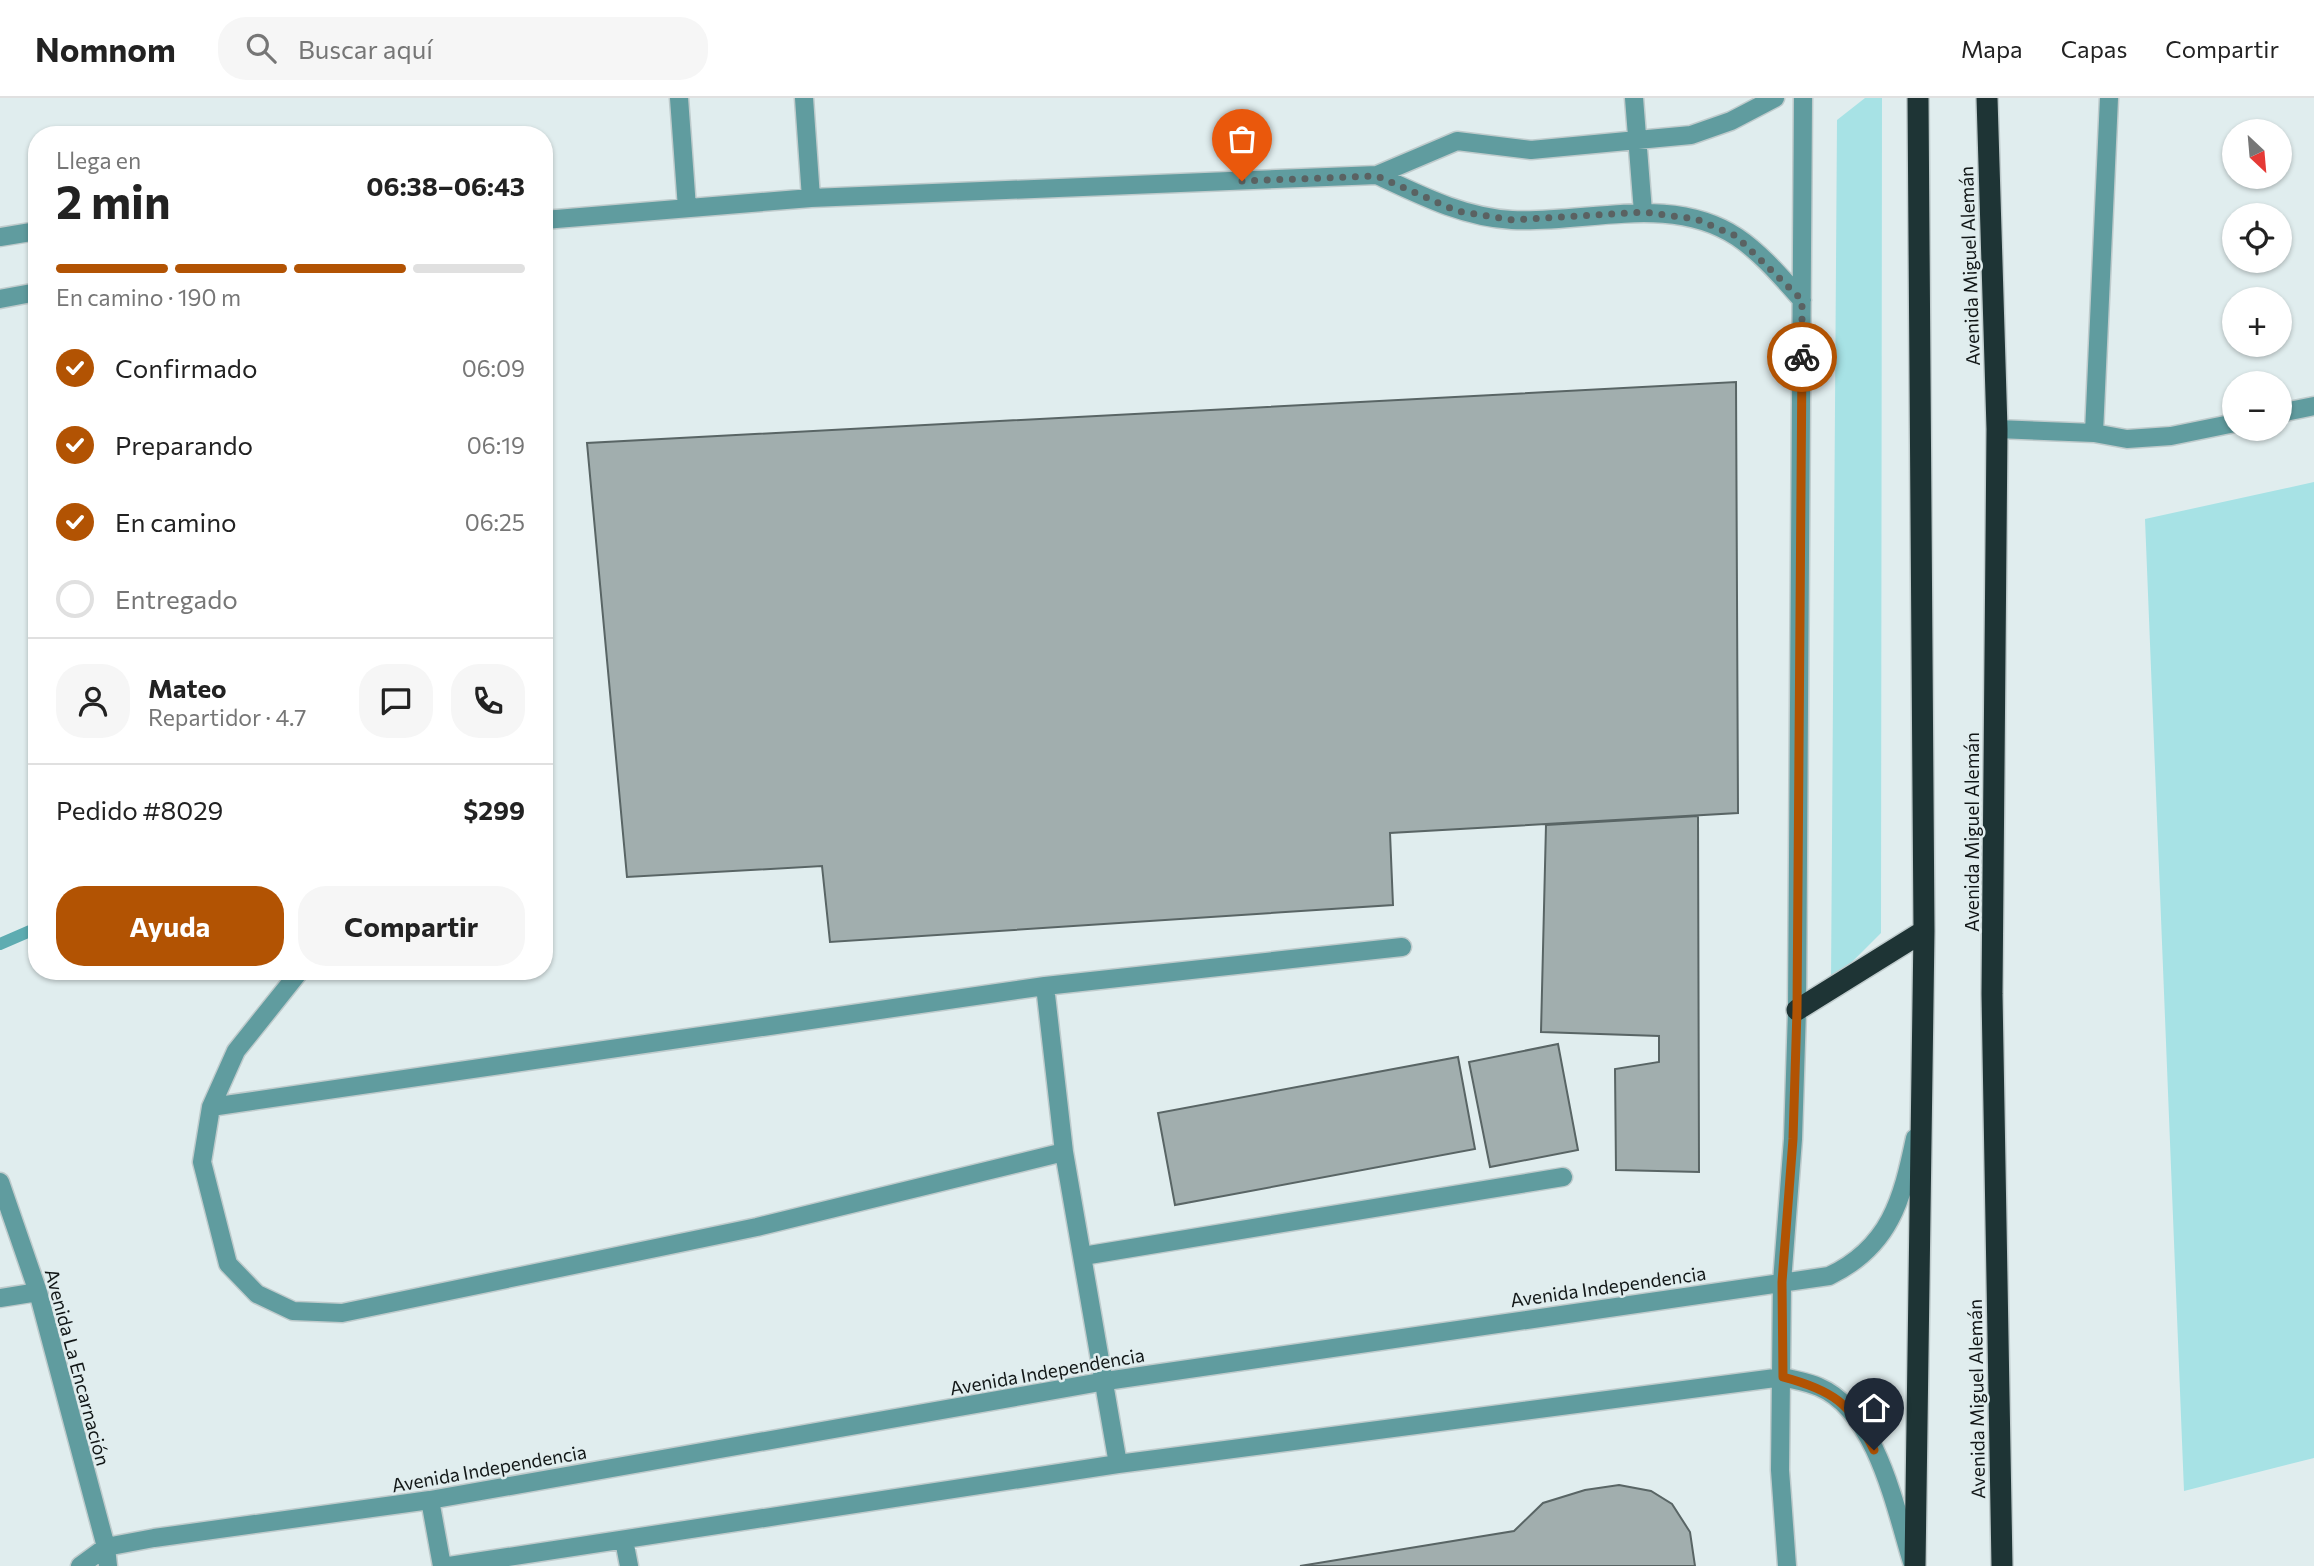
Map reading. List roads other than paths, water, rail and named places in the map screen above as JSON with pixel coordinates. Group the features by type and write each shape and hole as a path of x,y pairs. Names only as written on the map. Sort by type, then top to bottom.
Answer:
{"highway":[{"path":"1914,1566 1924,931 1918,98"},
{"name":"Avenida Miguel Alemán","path":"1987,98 1997,429 1992,994 2002,1566"},
{"path":"1797,1010 1924,931"}],"street":[{"path":"679,98 687,208"},
{"path":"804,98 811,198"},
{"path":"1634,98 1643,212"},
{"path":"553,219 811,198 1377,176 1457,141 1531,150 1691,135 1731,121 1775,98"},
{"path":"1787,1566 1780,1470 1782,1282 1793,1139 1797,1010 1803,98"},
{"path":"2094,433 2109,98"},
{"path":"1377,176 1457,211 1513,220 1643,212 1696,219 1736,236 1802,300"},
{"path":"0,237 28,233"},
{"path":"0,299 28,294"},
{"path":"2292,411 2314,406"},
{"path":"1997,429 2094,433 2127,439 2171,436 2222,426"},
{"path":"211,1107 1045,986 1402,947"},
{"path":"293,980 236,1051 211,1107 202,1161 228,1264 257,1294 293,1311 342,1313 757,1227 1064,1152"},
{"path":"1045,986 1064,1152 1106,1381 1118,1464"},
{"name":"Avenida Independencia","path":"80,1566 106,1547 430,1500 1106,1381 1829,1276 1849,1267 1880,1240 1906,1180 1921,1107"},
{"path":"1083,1256 1563,1177"},
{"name":"Avenida La Encarnación","path":"0,1182 38,1292 106,1547 108,1566"},
{"path":"0,1298 38,1292"},
{"path":"449,1566 498,1563 624,1540 1118,1464 1783,1377 1819,1387 1844,1403 1864,1429 1883,1470 1914,1566"},
{"path":"430,1500 442,1566"},
{"path":"624,1540 629,1566"}],"waterway":[{"path":"0,944 28,932"}]}
